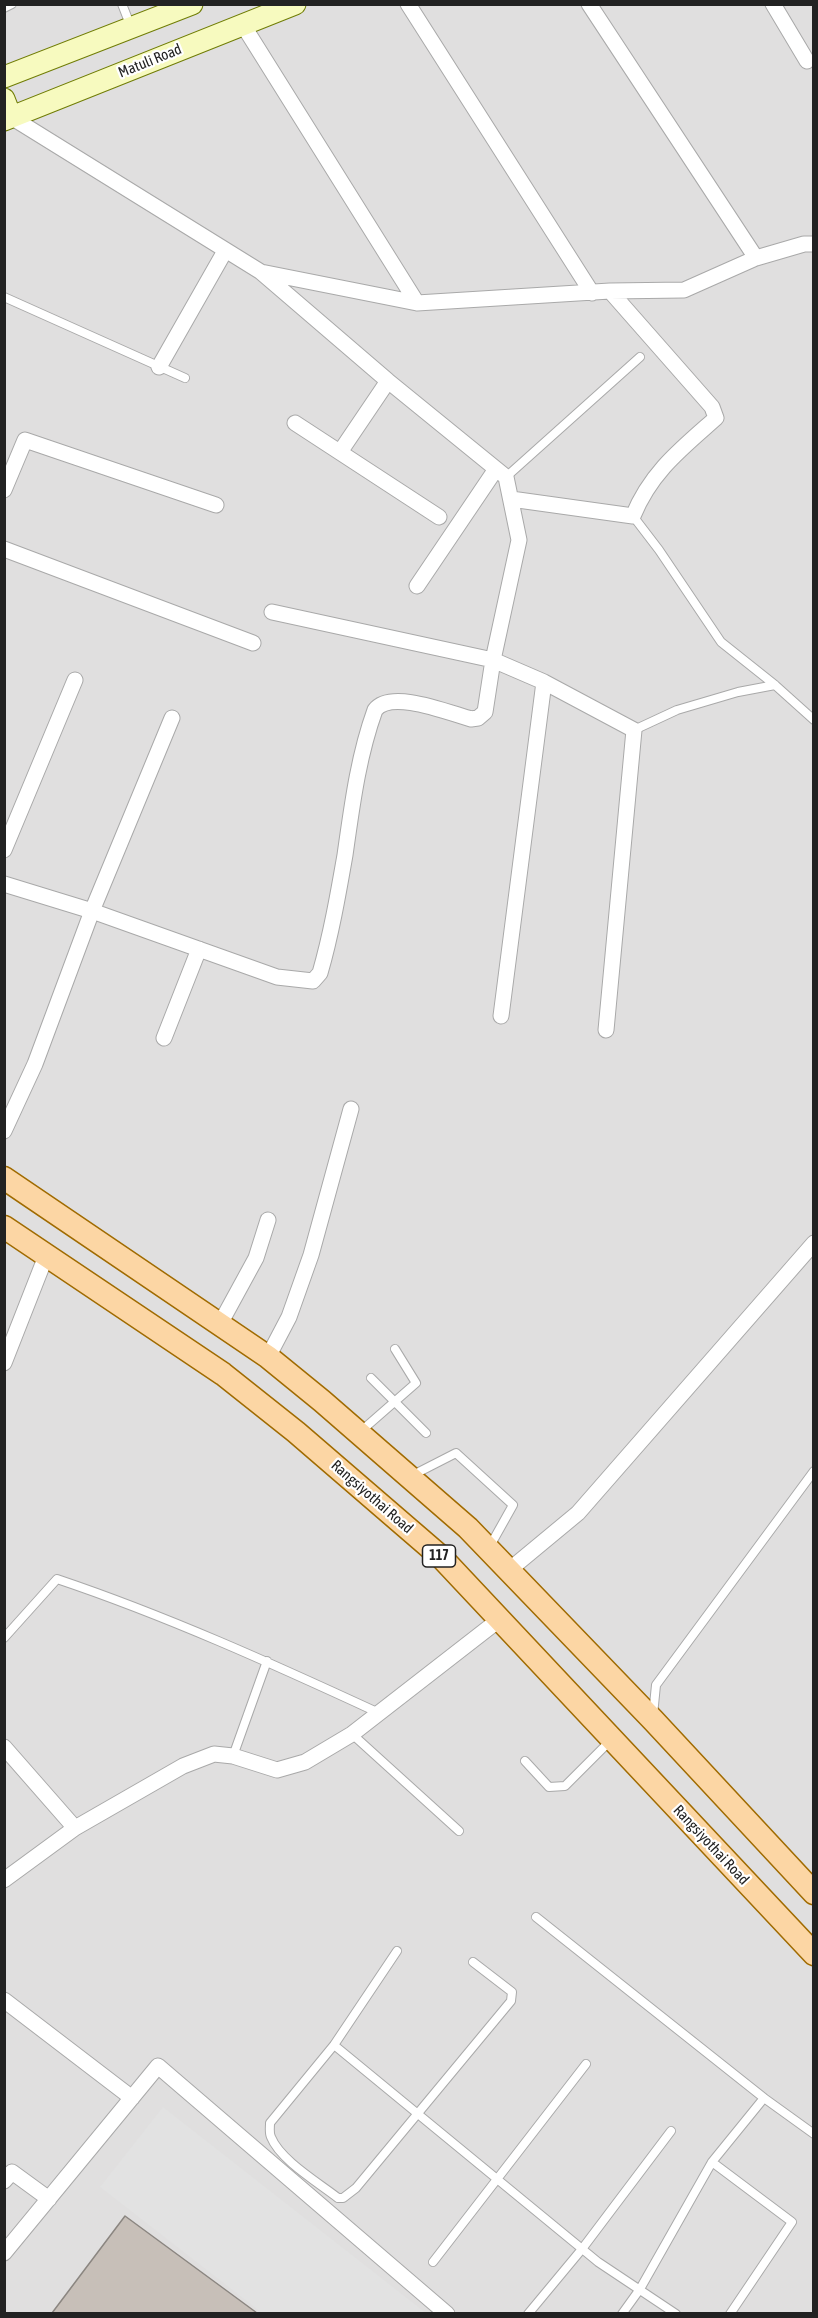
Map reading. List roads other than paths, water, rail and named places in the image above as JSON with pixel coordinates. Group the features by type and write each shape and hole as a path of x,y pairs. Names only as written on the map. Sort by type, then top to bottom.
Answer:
{"main road":[{"path":"4,77 132,28 159,10 192,4"},
{"name":"Matuli Road","path":"7,112 296,4"},
{"name":"117","path":"4,1178 268,1357 468,1528 653,1720 813,1893"},
{"name":"Rangsiyothai Road","path":"4,1227 223,1374 297,1431 441,1557 813,1954"}],"street":[{"path":"408,4 592,293"},
{"path":"589,4 756,258"},
{"path":"773,4 807,62"},
{"path":"243,25 417,303"},
{"path":"4,884 92,911 277,977 312,981 317,978 329,941 345,856 353,792 375,710 378,705 389,701 419,704 471,719 478,718 485,712 493,660 519,540 511,499 501,473 388,381 261,272 7,112"},
{"path":"261,272 417,303 610,291 684,290 756,258 804,244 813,244"},
{"path":"159,367 225,251"},
{"path":"511,499 633,516 639,501 668,459 716,418 712,407 610,291"},
{"path":"340,452 388,381"},
{"path":"296,423 439,517"},
{"path":"4,490 25,440 216,505"},
{"path":"417,586 501,473"},
{"path":"4,549 253,643"},
{"path":"272,612 493,660 544,682 634,730 606,1030"},
{"path":"4,850 75,680"},
{"path":"501,1016 544,682"},
{"path":"4,1131 35,1064 92,911 172,718"},
{"path":"164,1038 199,949"},
{"path":"268,1357 289,1317 311,1255 351,1109"},
{"path":"220,1324 256,1258 268,1220"},
{"path":"508,1571 578,1513 813,1242"},
{"path":"4,1364 46,1256"},
{"path":"4,1880 75,1828 183,1766 214,1754 233,1756 277,1770 305,1762 352,1734 500,1618"},
{"path":"4,1747 75,1828"},
{"path":"4,2000 132,2098"},
{"path":"4,2253 158,2066 447,2313"},
{"path":"4,2181 12,2172 49,2199"}],"lane":[{"path":"4,8 12,4"},
{"path":"122,4 132,28"},
{"path":"4,297 185,378"},
{"path":"501,473 640,357"},
{"path":"633,516 659,550 721,642 775,685 813,720"},
{"path":"634,730 677,710 738,692 775,685"},
{"path":"359,1433 416,1383 395,1349"},
{"path":"371,1378 426,1433"},
{"path":"409,1477 456,1453 513,1505 488,1550"},
{"path":"653,1720 656,1685 813,1471"},
{"path":"4,1638 57,1578 267,1661 379,1713"},
{"path":"233,1756 267,1661"},
{"path":"352,1734 459,1831"},
{"path":"525,1761 549,1787 565,1786 612,1738"},
{"path":"536,1917 764,2098 813,2134"},
{"path":"397,1951 334,2045 270,2123 270,2135 276,2147 338,2198 343,2198 356,2188 510,2001 512,1992 473,1962"},
{"path":"334,2045 582,2249 676,2313"},
{"path":"433,2262 586,2064"},
{"path":"622,2313 640,2289 712,2162 764,2098"},
{"path":"528,2313 582,2249 671,2131"},
{"path":"712,2162 792,2222 730,2313"}]}
